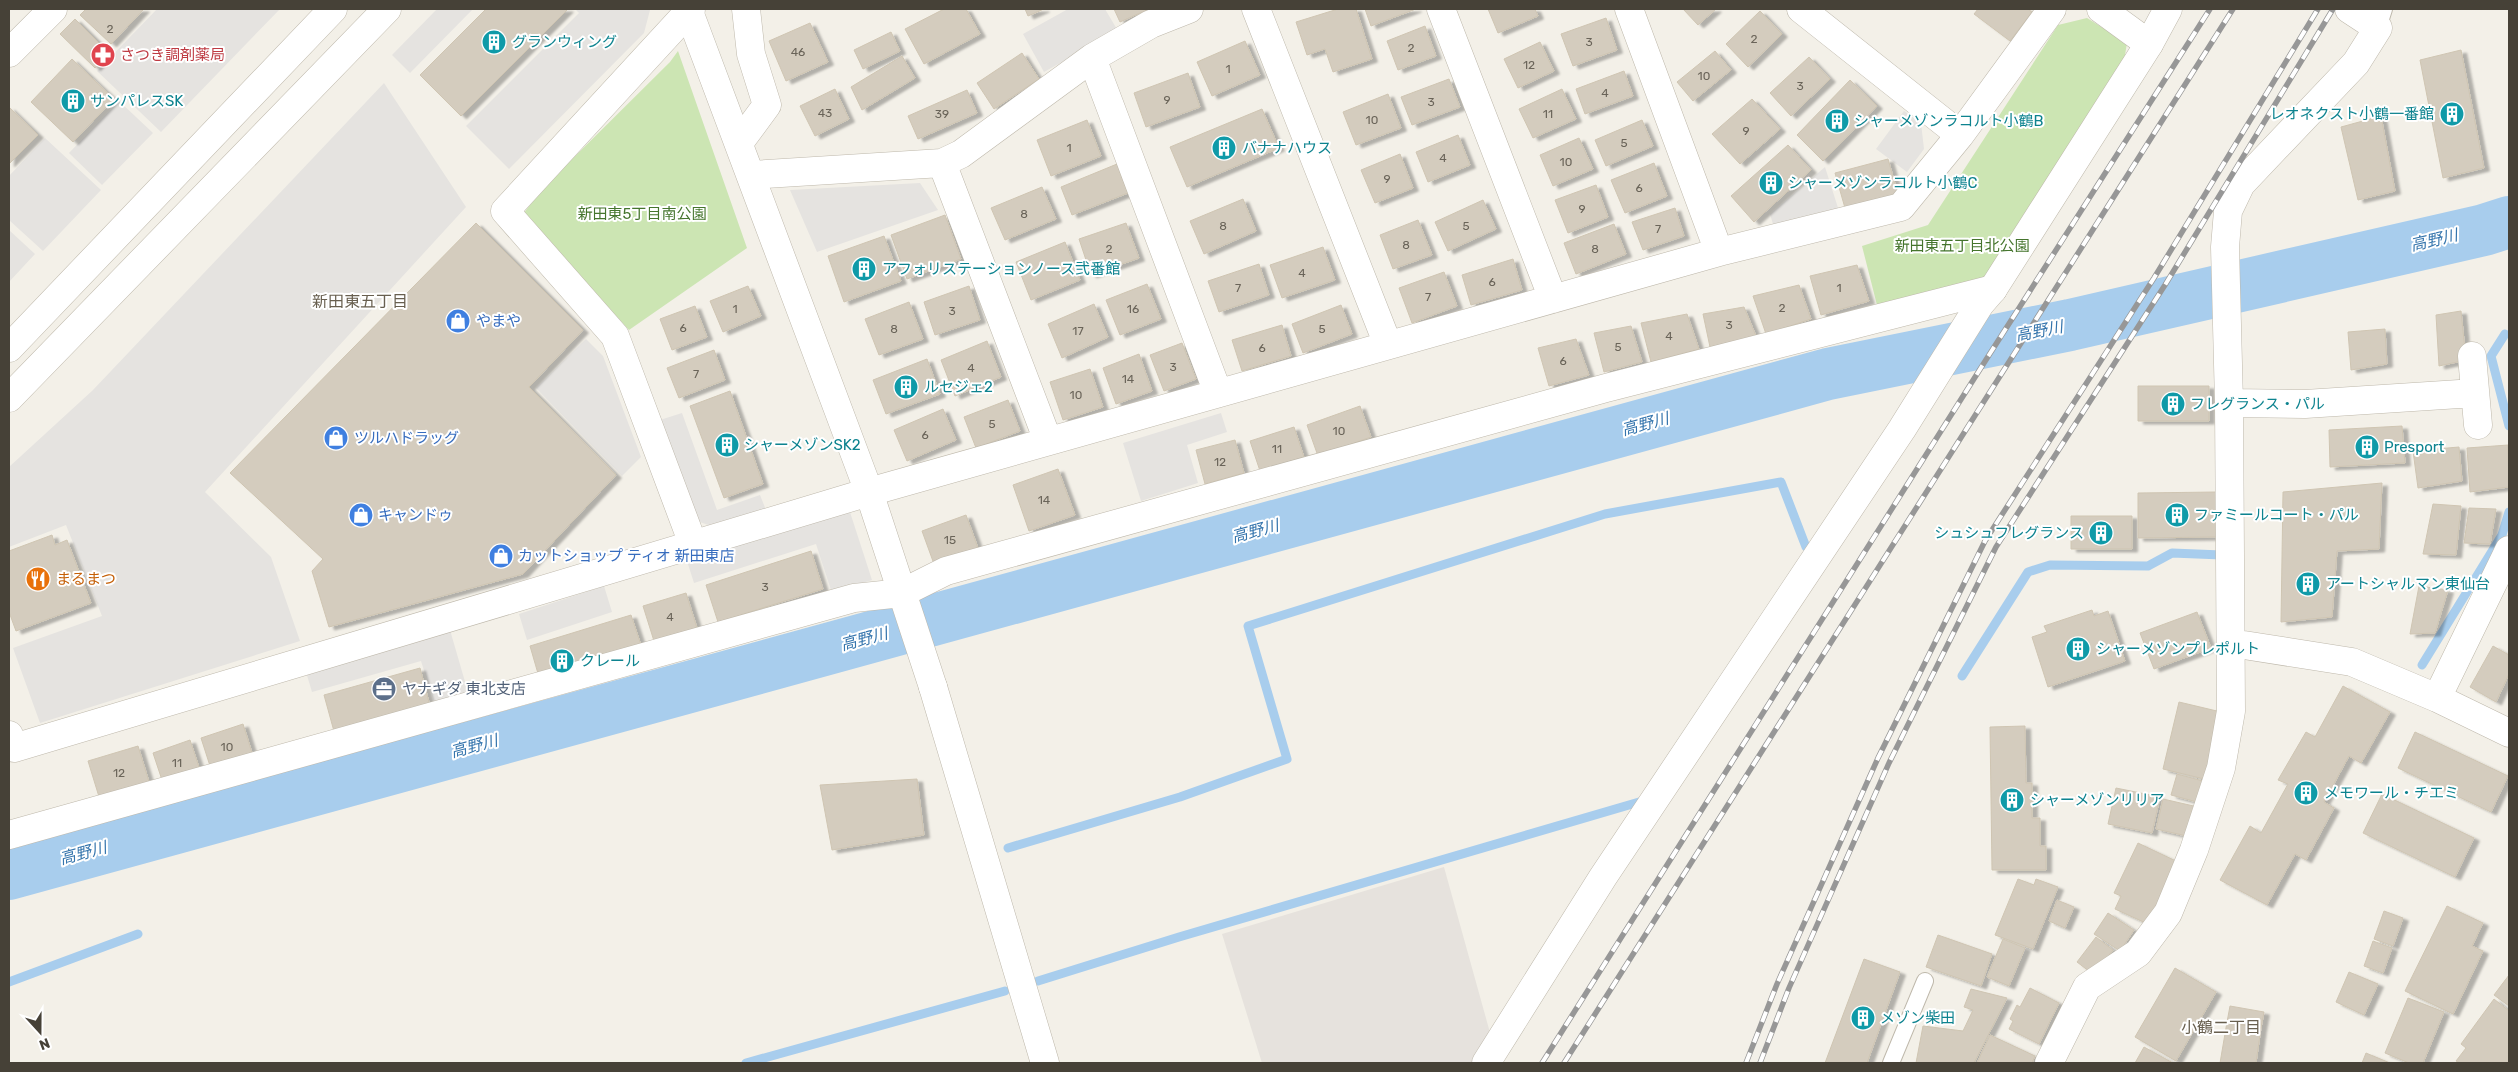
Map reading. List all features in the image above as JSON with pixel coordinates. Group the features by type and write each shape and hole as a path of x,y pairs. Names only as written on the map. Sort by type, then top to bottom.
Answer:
{"street":[{"path":"9,53 53,9"},
{"path":"9,348 333,9"},
{"path":"9,398 387,9"},
{"path":"694,544 615,336 505,211 689,9 869,492 932,683 1045,1063"},
{"path":"739,143 767,105 751,54 746,9"},
{"path":"751,175 942,163 961,154 1092,58 1150,24 1189,9"},
{"path":"1256,9 1388,345"},
{"path":"1441,9 1553,299"},
{"path":"1629,9 1719,252"},
{"path":"1801,9 1960,135"},
{"path":"9,735 14,748 869,492 1719,252 1901,207 1960,135 2052,9"},
{"path":"2100,9 2149,44"},
{"path":"1486,1063 1602,877 1908,417 2149,44 2168,9"},
{"path":"2048,1063 2086,987 2138,953 2168,913 2194,850 2222,768 2231,711 2229,403 2224,247 2228,211 2241,184 2356,63 2381,19 2349,9"},
{"path":"1092,58 1218,393"},
{"path":"942,163 1048,441"},
{"path":"9,835 854,598 904,597 946,571 1606,388 1986,296"},
{"path":"2472,356 2478,425"},
{"path":"2229,403 2305,404 2475,393"},
{"path":"2437,698 2509,550"},
{"path":"2230,643 2352,662 2437,698 2509,733"}],"lane":[{"path":"1891,1063 1926,981"}],"shaded area":[{"path":"157,9 280,9 161,132 97,71"},
{"path":"437,9 473,9 410,73 392,55"},
{"path":"575,9 650,10 644,33 509,169 466,126 579,13"},
{"path":"1068,9 1105,9 1118,31 1044,72 1023,34"},
{"path":"384,83 466,207 205,492 271,557 300,641 40,723 13,648 102,616 66,525 9,547 9,467 93,390"},
{"path":"119,101 153,133 102,185 69,153"},
{"path":"1904,111 1921,123 1924,149 1907,172 1876,149"},
{"path":"45,138 101,190 43,251 9,220 9,176"},
{"path":"1825,167 1839,211 1775,231 1770,214"},
{"path":"920,183 938,210 817,252 790,190"},
{"path":"9,230 35,254 9,282"},
{"path":"586,339 603,356 641,457 622,476 536,388"},
{"path":"682,413 717,510 760,495 766,510 717,528 697,521 660,420"},
{"path":"1221,413 1227,432 1187,445 1198,483 1141,501 1123,443"},
{"path":"849,509 872,580 832,593 816,544 694,583 687,561"},
{"path":"604,586 612,612 527,640 519,614"},
{"path":"450,630 468,692 434,702 421,661 312,692 306,672"},
{"path":"1444,867 1494,1047 1483,1063 1262,1063 1222,934"}],"green space":[{"name":"新田東五丁目北公園","path":"2087,18 2127,43 2124,61 1987,281 1878,309 1862,246 1928,225 2058,25"},
{"name":"新田東5丁目南公園","path":"678,51 747,248 629,330 523,214 544,187 670,62"}],"building":[{"path":"86,9 144,9 111,44 80,15"},
{"name":"グランウィング","path":"486,9 568,9 461,116 420,75"},
{"path":"944,9 966,9 980,34 924,64 905,29"},
{"path":"1025,9 1044,9 1028,16"},
{"path":"1114,9 1149,9 1120,22"},
{"path":"1338,9 1356,9 1372,59 1333,72 1325,49 1307,55 1296,22"},
{"path":"1365,9 1416,9 1371,26"},
{"path":"1488,9 1535,9 1538,16 1498,33"},
{"path":"1683,9 1716,9 1698,25"},
{"path":"1978,9 2028,9 2032,12 2010,41 1974,14"},
{"path":"1760,11 1782,34 1748,67 1726,44"},
{"path":"1606,18 1617,50 1573,66 1561,34"},
{"path":"75,19 109,53 95,68 60,34"},
{"path":"810,23 828,62 786,81 769,41"},
{"path":"1425,26 1436,56 1398,70 1387,41"},
{"path":"891,32 900,51 863,69 854,50"},
{"path":"1245,41 1260,75 1212,96 1197,62"},
{"path":"1540,42 1554,71 1518,88 1504,59"},
{"name":"レオネクスト小鶴一番館","path":"2461,50 2484,168 2443,178 2420,60"},
{"path":"1715,51 1731,70 1693,101 1677,82"},
{"path":"1022,53 1039,79 994,109 977,83"},
{"path":"902,56 915,78 862,110 851,87"},
{"path":"1809,57 1830,79 1791,116 1770,93"},
{"name":"サンパレスSK","path":"72,59 114,99 73,142 31,102"},
{"path":"1624,71 1633,96 1585,114 1576,89"},
{"path":"1188,73 1200,107 1146,127 1134,93"},
{"path":"1449,79 1460,107 1412,125 1401,97"},
{"name":"シャーメゾンラコルト小鶴B","path":"1850,80 1877,106 1823,161 1797,135"},
{"path":"835,89 849,119 815,136 800,106"},
{"path":"1562,89 1576,119 1533,138 1519,109"},
{"path":"967,90 977,113 918,139 908,116"},
{"path":"1388,94 1401,128 1356,145 1343,112"},
{"path":"1752,99 1780,129 1740,164 1712,134"},
{"path":"9,107 38,135 9,164"},
{"name":"バナナハウス","path":"1262,109 1279,148 1187,187 1170,147"},
{"path":"2381,116 2395,191 2358,200 2341,127"},
{"path":"1087,120 1101,156 1051,176 1037,140"},
{"path":"1642,120 1653,146 1606,166 1595,140"},
{"path":"1458,135 1470,165 1428,182 1416,152"},
{"path":"1579,138 1593,169 1553,186 1540,155"},
{"name":"シャーメゾンラコルト小鶴C","path":"1788,145 1811,170 1754,222 1731,196"},
{"path":"1400,154 1413,188 1375,203 1361,170"},
{"path":"1888,159 1898,194 1845,208 1835,173"},
{"path":"1654,163 1667,196 1625,213 1611,180"},
{"path":"1117,164 1128,193 1072,215 1061,187"},
{"path":"1596,185 1608,217 1568,233 1555,200"},
{"path":"1042,187 1056,219 1005,240 991,208"},
{"path":"1243,199 1256,231 1204,254 1190,221"},
{"path":"1483,200 1496,229 1448,251 1435,222"},
{"path":"1675,208 1684,236 1643,250 1632,222"},
{"path":"945,215 961,259 907,279 891,235"},
{"path":"1418,220 1432,255 1393,269 1380,235"},
{"path":"476,223 583,330 529,387 616,475 523,574 329,627 312,571 323,559 230,473"},
{"path":"1126,223 1139,258 1091,275 1079,239"},
{"path":"1614,224 1626,254 1576,274 1564,243"},
{"name":"アフォリステーションノース弐番館","path":"884,236 901,281 844,302 828,256"},
{"path":"1065,242 1080,280 1031,300 1016,262"},
{"path":"1323,247 1335,280 1282,298 1270,265"},
{"path":"1513,259 1522,290 1471,305 1462,275"},
{"path":"1259,264 1269,295 1219,312 1208,281"},
{"path":"1857,265 1869,301 1821,315 1810,276"},
{"path":"1444,272 1457,306 1412,323 1399,288"},
{"path":"1147,284 1161,319 1120,335 1106,300"},
{"path":"1799,285 1811,319 1766,334 1753,296"},
{"path":"748,286 761,316 723,332 710,301"},
{"path":"969,286 980,320 935,335 924,302"},
{"path":"909,302 923,339 879,355 865,319"},
{"path":"1094,304 1108,337 1062,358 1048,324"},
{"path":"1341,305 1352,334 1303,353 1292,324"},
{"path":"695,306 707,337 672,350 660,319"},
{"path":"1744,307 1756,336 1710,347 1703,314"},
{"path":"2461,311 2466,360 2439,366 2436,315"},
{"path":"1687,314 1699,349 1651,362 1641,323"},
{"path":"1282,325 1291,356 1242,371 1232,340"},
{"path":"1631,326 1642,362 1604,372 1594,333"},
{"path":"2385,329 2387,364 2351,370 2348,332"},
{"path":"1576,339 1589,375 1549,386 1538,348"},
{"path":"987,341 1001,377 955,396 941,360"},
{"path":"1182,343 1196,379 1164,391 1150,355"},
{"path":"714,350 725,380 679,398 667,368"},
{"path":"1139,354 1152,391 1116,404 1103,368"},
{"name":"ルセジェ2","path":"927,359 940,394 886,414 873,380"},
{"path":"1090,369 1103,407 1063,420 1050,382"},
{"name":"フレグランス・パル","path":"2138,386 2209,386 2209,421 2138,421"},
{"name":"シャーメゾンSK2","path":"730,391 763,484 724,498 690,406"},
{"path":"1008,400 1020,431 976,448 964,417"},
{"path":"1360,406 1371,437 1318,456 1307,425"},
{"path":"943,409 956,440 907,461 894,430"},
{"name":"Presport","path":"2402,426 2405,463 2330,467 2329,430"},
{"path":"1294,427 1304,457 1260,471 1250,441"},
{"path":"1235,440 1244,473 1205,484 1196,450"},
{"path":"2508,445 2509,487 2470,492 2467,448"},
{"path":"2459,447 2462,481 2418,488 2413,451"},
{"path":"1058,469 1075,515 1029,531 1013,485"},
{"name":"アートシャルマン東仙台","path":"2382,483 2379,549 2337,551 2332,617 2281,622 2283,492"},
{"name":"ファミールコート・パル","path":"2216,492 2216,537 2138,538 2138,493"},
{"path":"2433,504 2461,506 2456,555 2423,554"},
{"path":"2469,508 2496,509 2490,544 2464,543"},
{"path":"966,515 978,548 934,564 922,531"},
{"name":"シュシュフレグランス","path":"2071,516 2132,516 2132,549 2071,549"},
{"path":"52,535 55,545 67,540 91,603 16,631 9,612 9,551"},
{"path":"811,551 823,589 718,622 706,585"},
{"path":"2419,586 2448,590 2435,633 2410,634"},
{"path":"686,593 697,628 654,641 643,606"},
{"name":"シャーメゾンプレポルト","path":"2092,610 2094,616 2108,611 2125,661 2048,687 2032,637 2047,632 2044,626"},
{"path":"2197,612 2211,648 2154,669 2140,633"},
{"name":"クレール","path":"631,615 641,645 539,677 530,646"},
{"path":"2493,646 2509,655 2509,674 2496,702 2470,687"},
{"path":"420,668 430,706 335,735 324,695"},
{"name":"メモワール・チエミ","path":"2343,686 2390,712 2361,763 2349,756 2324,802 2334,808 2306,860 2295,854 2267,905 2220,880 2250,826 2261,833 2288,784 2278,780 2306,732 2315,737"},
{"path":"2179,702 2221,712 2204,779 2163,769"},
{"path":"243,724 253,756 211,769 201,738"},
{"name":"シャーメゾンリリア","path":"2025,726 2026,783 2032,783 2032,818 2040,818 2040,846 2046,846 2046,870 1992,870 1990,727"},
{"path":"2415,732 2508,776 2491,812 2398,768"},
{"path":"190,740 201,773 164,786 153,753"},
{"path":"138,746 150,785 100,800 88,761"},
{"path":"2177,774 2203,781 2197,802 2171,795"},
{"path":"917,779 924,835 832,850 820,785"},
{"path":"2116,788 2160,797 2152,833 2108,824"},
{"path":"2382,794 2474,838 2455,877 2363,833"},
{"path":"2163,799 2198,807 2191,837 2156,829"},
{"path":"2138,843 2178,862 2148,924 2115,909 2121,896 2114,893"},
{"path":"2018,879 2034,885 2036,879 2058,887 2033,949 1995,935"},
{"path":"2057,900 2074,907 2065,928 2049,921"},
{"path":"2447,906 2483,923 2472,946 2483,951 2453,1014 2405,991"},
{"path":"2384,911 2403,918 2393,946 2374,939"},
{"path":"2108,913 2134,930 2120,951 2094,934"},
{"path":"1938,935 1992,954 1981,986 1926,967"},
{"path":"2096,937 2113,950 2094,975 2077,962"},
{"path":"2003,939 2025,948 2009,986 1987,977"},
{"path":"2373,941 2392,948 2383,973 2364,966"},
{"name":"メゾン柴田","path":"1864,959 1900,972 1867,1063 1825,1063"},
{"path":"2175,968 2216,992 2176,1061 2135,1037"},
{"path":"2349,972 2378,984 2364,1015 2336,1002"},
{"path":"2509,975 2509,1006 2494,995"},
{"path":"2030,988 2059,1003 2039,1044 2009,1029 2013,1021 2010,1019 2017,1005 2020,1007"},
{"path":"1971,989 2007,998 1974,1063 1916,1063 1923,1026 1963,1031 1973,1010 1964,1007"},
{"path":"2408,998 2444,1012 2423,1063 2409,1063 2385,1053"},
{"path":"2494,999 2509,1011 2509,1063 2460,1063 2456,1061 2466,1048 2461,1044"},
{"path":"2230,1006 2264,1012 2261,1028 2227,1022"},
{"path":"2227,1022 2261,1028 2256,1063 2220,1063"},
{"path":"1990,1035 2035,1056 2032,1063 1977,1063"},
{"path":"2144,1047 2173,1063 2135,1063"},
{"path":"2366,1053 2390,1063 2362,1063"}],"waterway":[{"name":"高野川","path":"9,874 1828,374 2070,325 2484,230 2509,222"},
{"path":"2505,334 2491,356 2509,426"},
{"path":"1008,848 1180,797 1287,759 1248,626 1605,514 1781,482 1806,547"},
{"path":"2422,665 2502,535 2509,512"},
{"path":"1962,676 2028,572 2050,565 2148,566 2172,553 2222,555"},
{"path":"1038,981 1179,937 1646,800"},
{"path":"9,982 138,934"},
{"path":"746,1063 1005,991"}],"railway":[{"path":"1542,1063 2210,9"},
{"path":"1564,1063 2233,9"},
{"path":"1746,1063 1777,984 1878,758 1985,541 2154,278 2318,9"},
{"path":"1760,1063 1789,988 1889,763 1996,547 2165,285 2333,9"}],"place":[{"name":"グランウィング","path":"494,42"},
{"name":"さつき調剤薬局","path":"103,55"},
{"name":"サンパレスSK","path":"73,101"},
{"name":"レオネクスト小鶴一番館","path":"2452,114"},
{"name":"シャーメゾンラコルト小鶴B","path":"1837,121"},
{"name":"バナナハウス","path":"1224,148"},
{"name":"シャーメゾンラコルト小鶴C","path":"1771,183"},
{"name":"アフォリステーションノース弐番館","path":"864,269"},
{"name":"やまや","path":"458,321"},
{"name":"ルセジェ2","path":"906,387"},
{"name":"フレグランス・パル","path":"2173,404"},
{"name":"ツルハドラッグ","path":"336,438"},
{"name":"シャーメゾンSK2","path":"727,445"},
{"name":"Presport","path":"2367,447"},
{"name":"キャンドゥ","path":"361,515"},
{"name":"ファミールコート・パル","path":"2177,515"},
{"name":"シュシュフレグランス","path":"2101,533"},
{"name":"カットショップ ティオ 新田東店","path":"501,556"},
{"name":"まるまつ","path":"38,579"},
{"name":"アートシャルマン東仙台","path":"2308,584"},
{"name":"シャーメゾンプレポルト","path":"2078,649"},
{"name":"クレール","path":"562,661"},
{"name":"ヤナギダ 東北支店","path":"384,689"},
{"name":"メモワール・チエミ","path":"2306,793"},
{"name":"シャーメゾンリリア","path":"2012,800"},
{"name":"メゾン柴田","path":"1863,1018"}],"district":[{"name":"新田東五丁目","path":"360,301"},
{"name":"小鶴二丁目","path":"2221,1027"}]}
